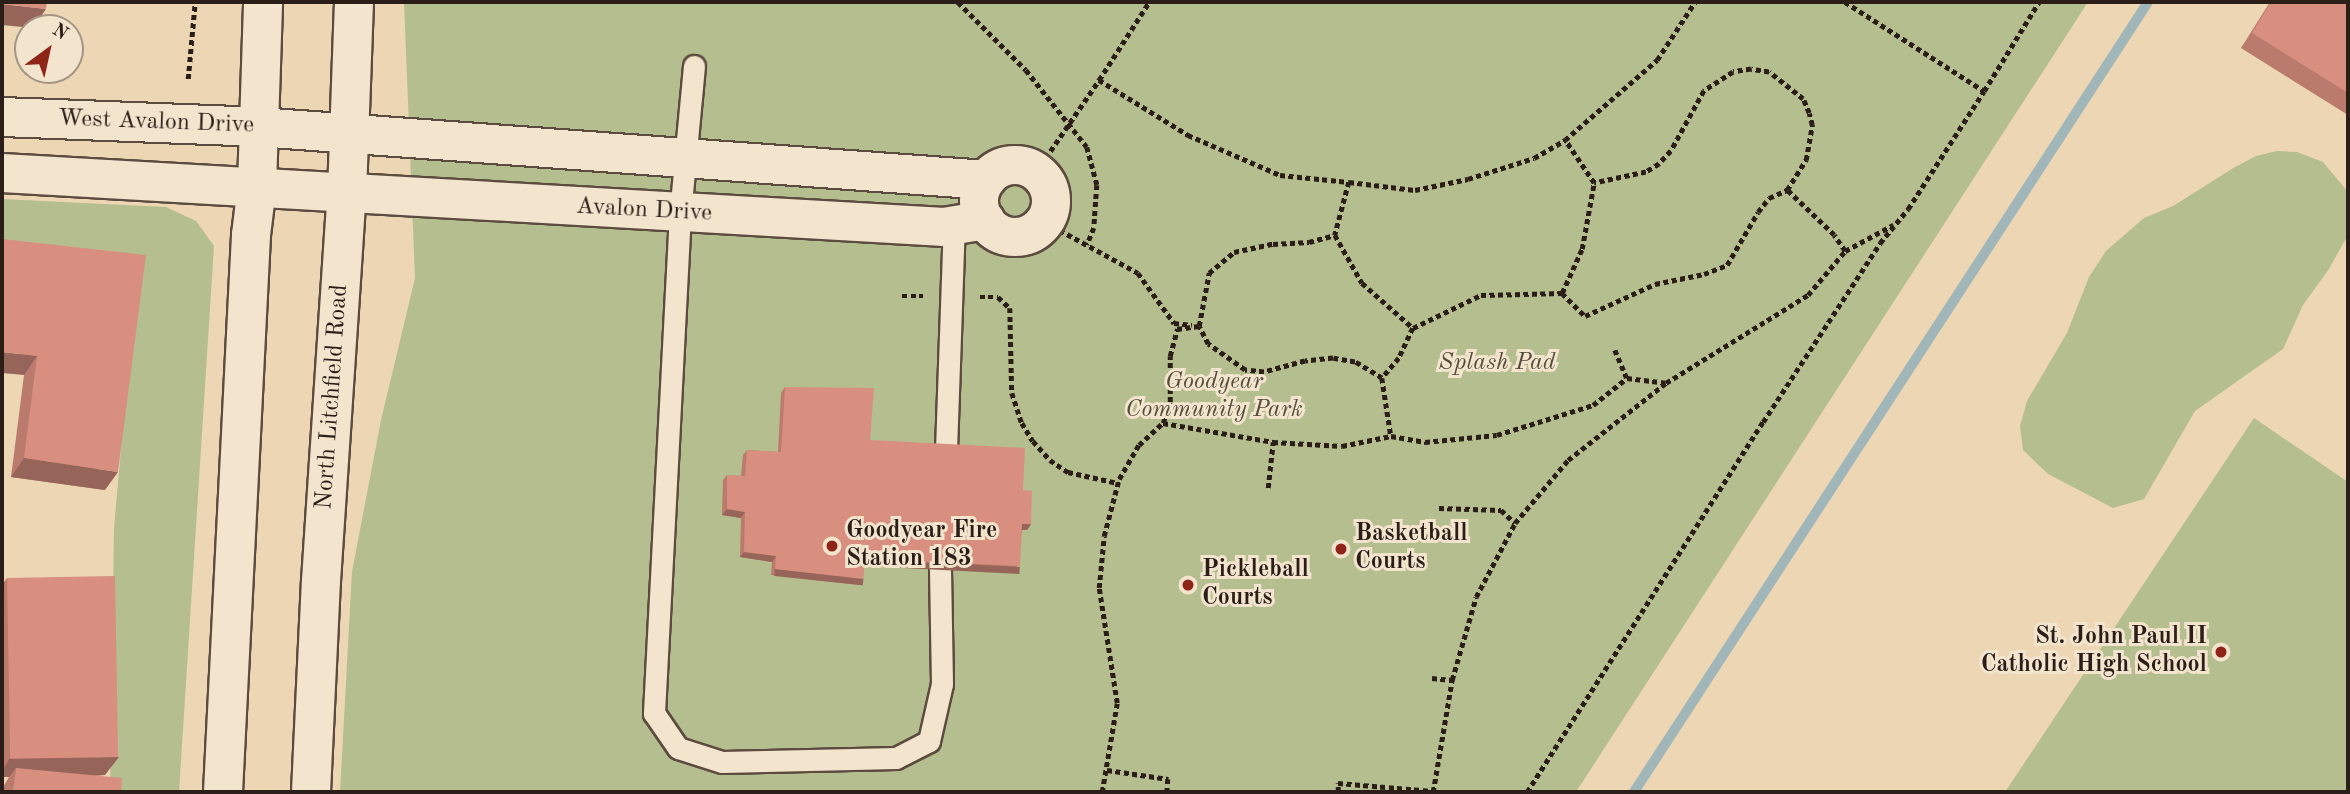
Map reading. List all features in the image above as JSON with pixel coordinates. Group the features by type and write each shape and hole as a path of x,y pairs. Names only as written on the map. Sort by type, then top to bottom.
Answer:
{"street":[{"path":"223,792 251,235 257,186 263,2"},
{"name":"North Litchfield Road","path":"311,792 323,555 347,193 354,2"},
{"name":"West Avalon Drive","path":"2,117 258,127 348,135"},
{"path":"348,135 986,180"},
{"path":"969,223 986,180 993,173 1010,166 1037,172 1049,190 1050,212 1045,222"},
{"path":"2,173 257,186"},
{"name":"Avalon Drive","path":"257,186 407,199 680,213 969,223 1014,237 1026,236 1045,222"}],"lane":[{"path":"694,66 683,157 654,713 678,748 722,762 896,758 929,741 942,684 940,569"},
{"path":"946,450 952,297 969,223"}],"path":[{"path":"188,79 195,2"},
{"path":"958,2 1026,70 1087,147 1097,185 1094,228 1087,245"},
{"path":"1037,172 1149,2"},
{"path":"1099,80 1188,135 1280,175 1415,190 1468,179 1534,158 1565,140 1657,60 1695,2"},
{"path":"1845,2 1984,91"},
{"path":"1527,792 1763,422 1984,91 2039,2"},
{"path":"1391,436 1382,378 1399,358 1413,328 1481,295 1562,293 1585,316 1655,284 1704,274 1727,265 1763,205 1769,198 1787,190 1806,160 1812,125 1809,113 1803,99 1769,72 1751,69 1733,72 1704,91 1671,151 1659,164 1646,172 1594,183"},
{"path":"1562,293 1582,249 1594,183 1565,140"},
{"path":"1349,182 1335,235 1363,283 1413,328"},
{"path":"1787,190 1834,235 1845,251"},
{"path":"1045,222 1138,273 1174,323 1199,326"},
{"path":"1338,792 1338,783 1433,791 1452,680 1476,597 1516,523 1568,460 1666,383 1808,295 1845,251 1897,222"},
{"path":"1335,235 1309,242 1273,244 1234,252 1209,273 1199,326 1208,344 1245,370 1264,372 1305,360 1333,358 1355,362 1382,378"},
{"path":"902,296 998,297 1010,308 1012,393 1022,423 1050,460 1068,472 1118,483"},
{"path":"1102,792 1116,703 1099,588 1104,536 1118,483 1139,444 1163,423 1170,402 1170,356 1177,329 1199,326"},
{"path":"1615,350 1627,378"},
{"path":"1163,423 1273,442 1342,446 1391,436 1424,442 1497,435 1593,405 1627,378 1666,383"},
{"path":"1268,488 1273,442"},
{"path":"1439,508 1501,510 1516,523"},
{"path":"1432,677 1452,680"},
{"path":"1107,770 1168,779 1167,792"}],"green space":[{"name":"Goodyear Community Park","path":"404,2 2088,2 1576,792 340,792 352,572 381,420 415,278"},
{"path":"2277,151 2297,152 2323,162 2348,192 2348,235 2329,269 2303,305 2283,349 2195,411 2144,499 2113,508 2048,474 2023,450 2020,426 2027,401 2067,333 2089,277 2106,251 2144,218 2173,206 2256,156"},
{"path":"2,199 166,207 196,221 214,246 179,792 110,792 114,528 136,280 2,271"},
{"name":"St. John Paul II Catholic High School","path":"2254,418 2348,482 2348,792 2005,792"}],"building":[{"path":"2,2 47,2 46,9"},
{"path":"2271,2 2348,2 2348,93 2252,33"},
{"path":"2,239 146,255 118,472 24,458 37,356 2,352"},
{"name":"Goodyear Fire Station 183","path":"785,387 874,388 870,440 1025,448 1023,490 1032,491 1031,524 1022,524 1020,566 865,559 863,579 775,569 776,556 744,552 745,512 727,509 727,475 745,476 747,450 781,452"},
{"path":"115,576 118,757 10,759 7,578"},
{"path":"16,768 122,778 121,792 13,792"}],"waterway":[{"path":"1634,792 2148,2"}],"place":[{"name":"Goodyear Fire Station 183","path":"832,546"},
{"name":"Basketball Courts","path":"1341,549"},
{"name":"Pickleball Courts","path":"1188,585"},
{"name":"St. John Paul II Catholic High School","path":"2221,652"}],"park label":[{"name":"Splash Pad","path":"1497,364"}]}
